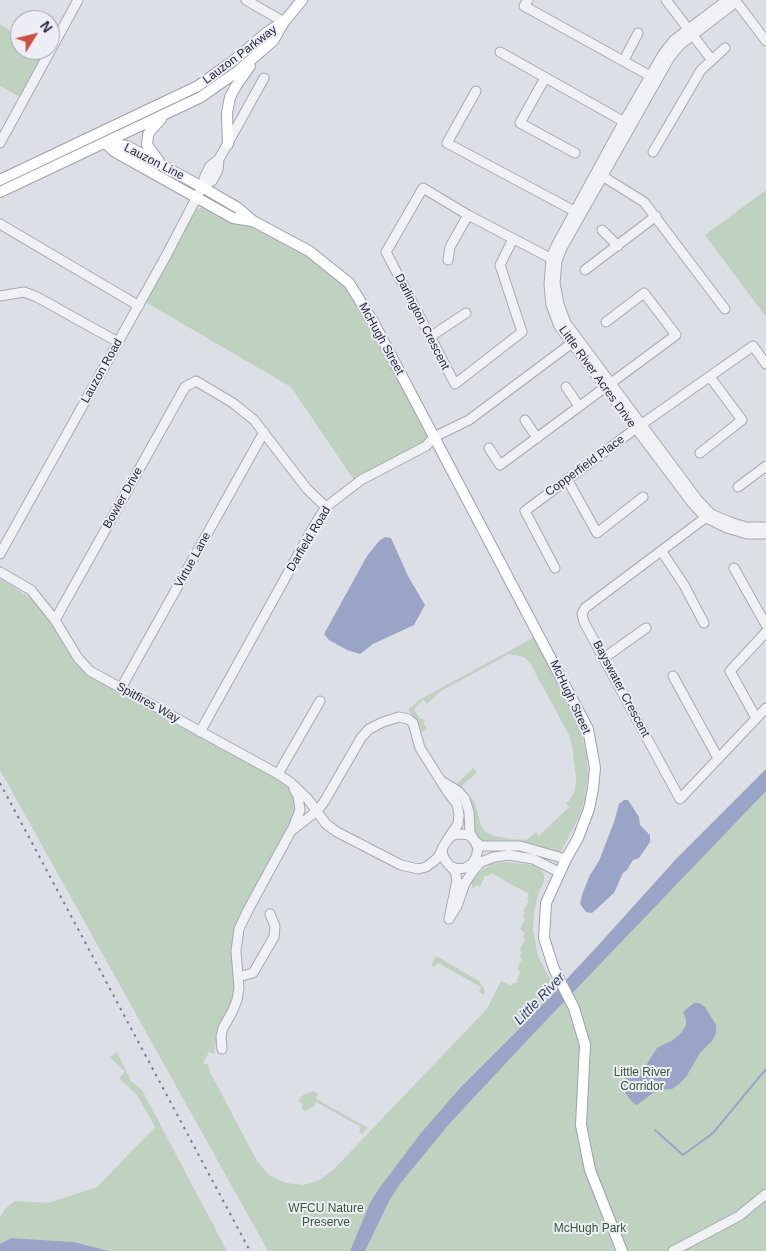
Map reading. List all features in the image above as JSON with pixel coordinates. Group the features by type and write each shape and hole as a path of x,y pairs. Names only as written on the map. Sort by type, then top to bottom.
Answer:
{"main road":[{"path":"284,22 302,0"},
{"name":"Lauzon Parkway","path":"0,180 169,112 201,96 258,55 273,41 284,22"},
{"name":"Lauzon Parkway","path":"0,192 198,86 233,61 266,32 284,22"},
{"path":"228,144 227,113 230,97 258,55"},
{"path":"162,165 147,145 148,135 152,128 169,112"},
{"name":"Lauzon Line","path":"102,138 127,146 202,187"},
{"name":"Lauzon Line","path":"102,138 115,152 196,197"},
{"name":"McHugh Street","path":"202,187 238,208 253,221 309,251 349,284 375,325 588,730 595,768 589,809 578,838 559,872 546,903 544,938 554,969 574,1008 585,1045 581,1125 590,1170 622,1251"},
{"name":"McHugh Street","path":"196,197 232,218 253,221"}],"street":[{"path":"0,143 78,0"},
{"path":"246,0 284,22"},
{"path":"528,0 524,6 654,77"},
{"path":"666,0 711,59"},
{"name":"Little River Acres Drive","path":"727,0 691,32 654,77 599,174 554,260 549,285 551,305 559,326 575,341 609,386 692,503 727,528 747,534 766,534"},
{"path":"735,0 766,41"},
{"name":"Little River Acres Drive","path":"691,32 731,6 735,0"},
{"path":"624,60 638,33"},
{"path":"653,152 701,70 725,48"},
{"path":"500,52 627,123"},
{"name":"Lauzon Road","path":"0,554 139,306 196,197 202,187 212,181 218,170 220,159 264,78"},
{"path":"545,78 520,123 575,154"},
{"path":"476,91 448,142 578,213"},
{"path":"599,174 644,202 724,309"},
{"name":"Darlington Crescent","path":"514,239 500,266 522,332 455,384 386,252 423,188 468,215 514,239 554,260"},
{"path":"448,260 450,247 468,215"},
{"path":"585,270 656,216"},
{"path":"0,224 139,306"},
{"path":"602,230 618,246"},
{"path":"0,296 24,292 37,296 118,342"},
{"path":"489,448 500,466 676,335 644,293 606,322"},
{"path":"430,338 466,313"},
{"name":"Darfield Road","path":"200,732 326,507 361,480 426,446 434,437 468,420 575,341"},
{"name":"Copperfield Place","path":"555,568 524,511 753,346 766,364"},
{"path":"700,452 742,420 710,377"},
{"name":"Bowler Drive","path":"55,620 185,387 196,381 233,402 254,420 264,432"},
{"path":"566,387 579,406"},
{"path":"525,420 537,438"},
{"path":"264,432 307,489 326,507"},
{"name":"Virtue Lane","path":"121,688 264,432"},
{"path":"738,488 766,466"},
{"path":"567,479 597,533 643,497"},
{"name":"Little River Acres Drive","path":"709,516 746,527 766,527"},
{"name":"Bayswater Crescent","path":"709,516 585,608 582,614 584,622 680,799 766,708"},
{"path":"662,552 684,585 704,622"},
{"path":"734,568 766,625"},
{"name":"Spitfires Way","path":"0,572 31,590 55,620 78,658 90,671 278,774 290,782 308,800 326,824 336,832 401,865 408,872 426,873 441,863 450,866"},
{"path":"604,658 646,628"},
{"path":"756,718 730,671 766,632"},
{"path":"673,676 718,758"},
{"path":"278,774 320,701"},
{"path":"291,831 317,811 324,802 361,738 369,729 400,717 408,719 413,724 420,748 457,804 459,814 458,824 439,856 426,867 418,869 401,865"},
{"path":"440,780 458,791 465,800 469,812 470,833 475,841 478,849 473,871 465,883 457,906 449,919 456,880 455,871 445,860 442,853 445,843 453,835 469,835 475,841 481,846 520,846 566,859"},
{"path":"222,1049 221,1037 223,1028 232,1012 238,988 236,951 240,929 300,810 298,796 290,782"},
{"path":"450,866 457,869 464,868 494,856 509,854 533,859 559,872"},
{"path":"238,977 253,973 274,937 275,926 270,914"},
{"path":"673,1251 738,1216 766,1194"}],"green space":[{"path":"0,24 10,30 10,60 40,60 20,97 0,86"},
{"path":"766,190 766,317 705,235"},
{"path":"205,202 309,251 349,283 434,437 356,483 291,387 142,300 192,205 200,209"},
{"path":"0,578 38,603 78,665 101,683 280,780 292,792 297,809 295,819 239,919 232,943 236,988 232,1002 218,1030 214,1054 209,1052 203,1063 208,1065 257,1161 269,1175 286,1183 303,1185 320,1180 333,1170 483,1013 501,981 511,986 513,983 516,983 520,971 517,969 522,959 520,957 522,952 520,950 525,939 523,937 525,933 520,929 525,919 523,917 525,912 523,911 529,901 527,899 529,894 491,873 485,876 480,887 476,885 473,889 471,883 478,873 493,863 505,862 532,865 540,869 544,874 544,881 534,911 533,929 538,956 556,991 677,858 766,769 766,1251 268,1251 0,770"},
{"path":"535,637 579,722 587,757 588,776 585,799 579,817 558,857 475,841 469,812 453,788 473,768 477,772 462,786 475,803 481,825 486,832 494,836 511,839 527,840 536,832 539,836 569,807 566,803 570,800 575,790 576,777 569,735 530,663 524,657 509,654 441,691 427,704 423,700 414,709 420,719 425,721 423,723 427,728 423,732 408,710 419,700"},
{"path":"436,956 479,981 485,990 484,995 479,992 481,987 438,963 435,967 431,965"},
{"path":"117,1052 131,1081 142,1090 227,1251 109,1251 74,1242 11,1238 0,1244 0,1217 6,1208 15,1201 48,1203 97,1187 155,1127 137,1095 119,1078 125,1072 110,1057"},
{"path":"314,1091 318,1094 316,1099 368,1128 362,1134 359,1132 361,1127 316,1102 313,1107 305,1111 301,1109 303,1104 298,1101 303,1095"}],"water":[{"path":"385,537 391,538 408,576 425,605 414,625 373,644 360,654 347,650 329,640 324,634 367,556 379,541"},
{"path":"766,769 766,791 449,1124 400,1184 389,1201 365,1251 350,1251 370,1203 421,1133 461,1087 597,947 677,858"},
{"path":"624,800 628,800 639,817 640,825 650,835 650,842 639,858 633,860 623,873 614,893 592,913 586,912 580,904 583,892 590,875 599,861 619,804"},
{"path":"694,1003 699,1003 705,1007 716,1025 716,1033 712,1041 700,1053 686,1077 679,1084 672,1089 657,1090 637,1105 632,1102 621,1087 624,1079 645,1067 657,1048 673,1040 682,1032 686,1025 683,1012"},
{"path":"11,1238 74,1242 109,1251 0,1251 0,1244"}],"waterway":[{"path":"655,1130 683,1155 713,1133 766,1069"}],"railway":[{"path":"0,783 250,1251"}],"water label":[{"name":"Little River","path":"540,999"}],"park label":[{"name":"Little River Corridor","path":"642,1080"},
{"name":"WFCU Nature Preserve","path":"326,1216"},
{"name":"McHugh Park","path":"590,1229"}]}
